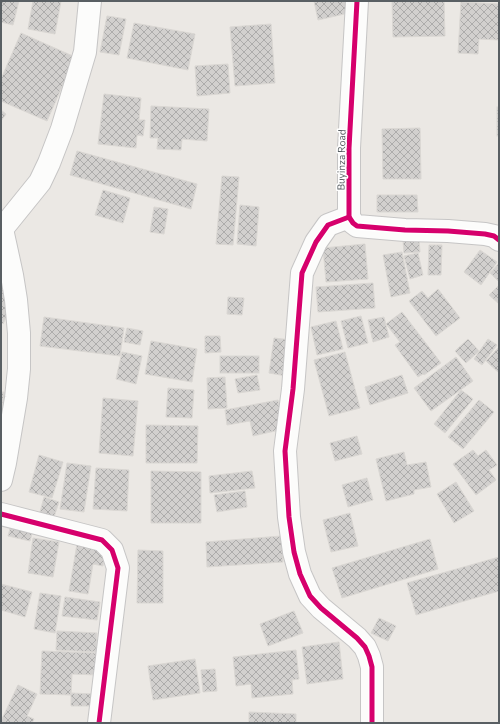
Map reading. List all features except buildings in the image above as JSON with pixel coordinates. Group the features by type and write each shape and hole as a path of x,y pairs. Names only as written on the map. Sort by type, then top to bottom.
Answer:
{"street":[{"path":"1,480 16,398 19,369 19,334 16,300 2,229 40,182 49,163 62,129 85,52 90,1"},
{"name":"Buyinza Road","path":"349,217 349,148 357,1"},
{"path":"372,723 372,667 365,647 357,638 321,608 310,596 300,574 294,552 289,517 285,451 293,389 302,273 316,242 328,225 349,217 357,226 485,234 494,236 499,240"},
{"path":"1,514 102,540 112,550 118,568 99,723"}],"cycle path":[{"path":"357,1 349,148 349,217 357,226 485,234 494,236 499,240"},
{"path":"349,217 328,225 316,242 302,273 293,389 285,451 289,517 294,552 300,574 310,596 321,608 357,638 365,647 372,667 372,723"},
{"path":"1,514 102,540 112,550 118,568 99,723"}]}
